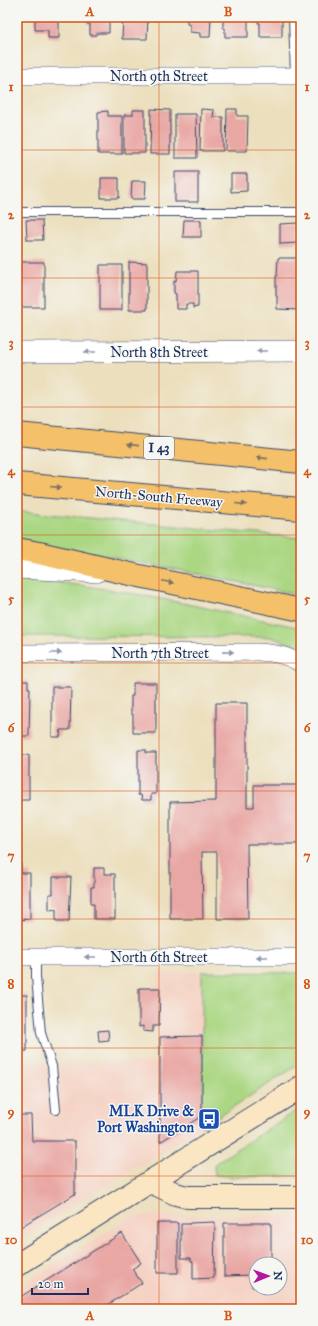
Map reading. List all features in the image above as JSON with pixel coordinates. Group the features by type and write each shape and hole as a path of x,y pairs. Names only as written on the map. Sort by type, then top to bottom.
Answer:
{"highway":[{"name":"I 43","path":"17,434 301,462"},
{"name":"North-South Freeway","path":"17,484 301,509"},
{"path":"17,549 301,610"}],"main road":[{"path":"17,1266 301,1087"},
{"path":"151,1182 186,1197 301,1197"}],"street":[{"name":"North 9th Street","path":"17,76 298,76"},
{"name":"North 8th Street","path":"17,352 301,351"},
{"path":"17,568 130,574"},
{"name":"North 7th Street","path":"17,653 258,652 293,658 301,664"},
{"name":"North 6th Street","path":"17,957 301,957"}],"lane":[{"path":"293,17 298,76"},
{"path":"17,212 301,212"},
{"path":"36,957 36,977 41,1033 52,1066 56,1110"}],"shaded area":[{"path":"158,972 202,972 202,1127 17,1240 17,1063 157,1062"},
{"path":"149,1215 301,1216 301,1309 17,1309 17,1288 126,1220 136,1216"}],"green space":[{"path":"17,511 301,538 301,595 124,559 17,541"},
{"path":"17,579 53,582 124,592 301,628 301,647 270,637 17,636"},
{"path":"202,972 301,973 301,1063 202,1127"},
{"path":"301,1107 301,1176 231,1177 215,1175 214,1167 216,1163"}],"building":[{"path":"35,17 59,17 59,38 48,38 48,30 35,30"},
{"path":"87,17 109,17 109,33 97,33 96,35 90,35 90,24 87,24"},
{"path":"123,17 148,17 147,39 122,39"},
{"path":"187,17 211,17 210,37 200,37 200,33 190,32 190,25 187,24"},
{"path":"223,17 248,17 248,37 225,37"},
{"path":"258,17 282,17 282,37 260,37 260,23 258,23"},
{"path":"297,17 301,17 301,30 297,30"},
{"path":"151,109 170,110 170,154 150,154"},
{"path":"201,109 214,110 213,117 223,117 223,151 200,151"},
{"path":"227,109 237,109 237,116 248,116 247,151 226,151"},
{"path":"133,110 145,110 145,153 124,153 124,115 133,115"},
{"path":"108,111 108,116 122,116 122,154 98,154 98,112"},
{"path":"175,114 196,114 197,158 175,158"},
{"path":"175,172 198,172 198,202 175,202"},
{"path":"231,174 247,174 247,191 231,192"},
{"path":"101,178 119,178 119,198 101,198"},
{"path":"132,181 146,181 145,199 131,199"},
{"path":"26,220 42,220 43,240 27,240"},
{"path":"184,220 201,220 201,237 183,237"},
{"path":"298,223 298,243 280,244 280,224"},
{"path":"278,258 300,258 299,310 277,309 276,276"},
{"path":"20,262 44,262 44,307 20,307"},
{"path":"129,262 147,263 147,310 129,310"},
{"path":"100,265 122,265 122,310 100,310"},
{"path":"177,271 198,271 198,307 193,308 193,304 186,304 186,309 176,309 174,281 176,281"},
{"path":"17,681 28,681 28,688 30,688 29,736 17,736"},
{"path":"133,683 156,683 156,733 133,733 131,696 133,696"},
{"path":"52,687 71,687 70,730 61,730 60,737 52,737"},
{"path":"216,703 247,703 247,807 254,807 254,785 301,785 301,844 247,844 248,919 217,919 217,852 202,852 203,919 170,919 170,802 216,801"},
{"path":"138,750 146,750 146,753 156,753 156,794 151,794 151,800 142,800 141,795 138,795"},
{"path":"17,755 29,755 29,800 17,800"},
{"path":"17,864 21,864 21,873 30,873 30,919 17,920"},
{"path":"94,868 104,868 104,874 115,874 115,919 94,919 94,904 91,904 91,887 94,887"},
{"path":"53,877 71,877 69,921 56,921 56,909 49,910 49,894 53,894"},
{"path":"139,988 160,988 159,1026 153,1026 153,1032 143,1031 143,1026 139,1027"},
{"path":"17,995 27,995 27,1051 17,1051"},
{"path":"108,1030 109,1040 99,1041 98,1031"},
{"path":"202,1036 202,1116 160,1142 160,1037"},
{"path":"17,1115 31,1115 32,1141 75,1141 75,1194 17,1229"},
{"path":"215,1222 214,1278 193,1279 193,1261 191,1261 191,1258 181,1258 181,1224"},
{"path":"157,1223 178,1223 178,1273 157,1273"},
{"path":"224,1223 271,1223 271,1256 248,1256 248,1275 224,1276"},
{"path":"122,1233 141,1263 132,1269 142,1283 101,1309 17,1309 17,1299"}],"place":[{"name":"MLK Drive & Port Washington","path":"209,1119"}]}
